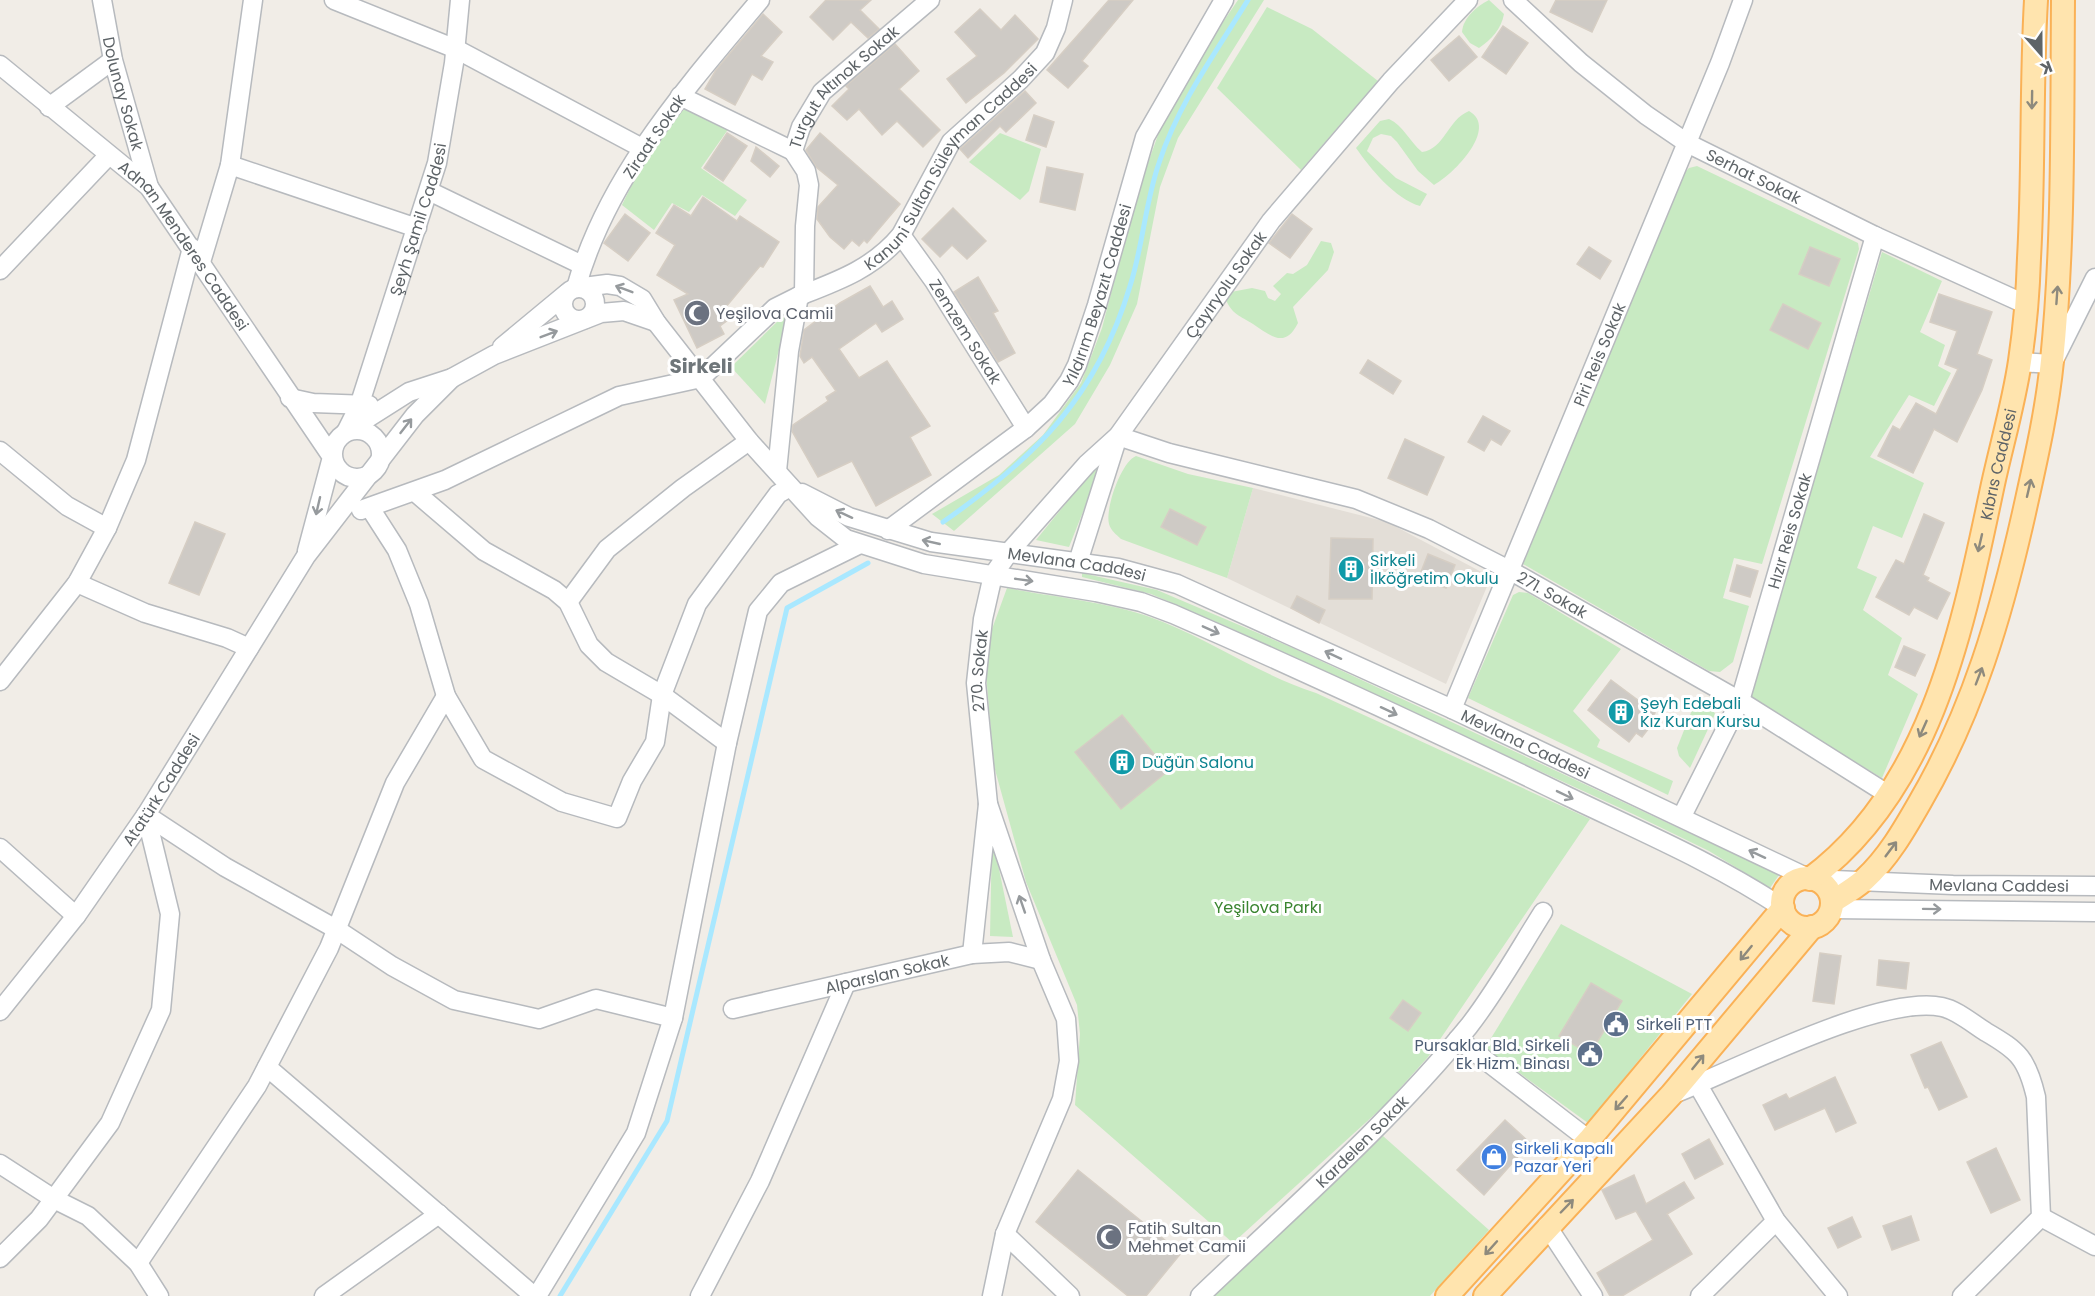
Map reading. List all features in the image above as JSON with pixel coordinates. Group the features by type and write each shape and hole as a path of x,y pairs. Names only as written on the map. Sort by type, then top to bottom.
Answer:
{"main road":[{"name":"Kıbrıs Caddesi","path":"1810,879 1837,859 1889,795 1908,763 1952,658 2020,362 2031,219 2036,0"},
{"path":"1485,1296 1547,1226 1671,1095 1812,927 1825,921 1832,905 1863,881 1903,833 1941,766 1987,656 2002,606 2036,457 2052,364 2059,271 2063,0"},
{"path":"1812,927 1797,926 1786,915 1783,908 1785,892 1790,886 1796,881 1810,879 1823,884 1832,905"},
{"path":"1447,1296 1589,1140 1783,908"}],"street":[{"name":"Dolunay Sokak","path":"102,0 113,60 149,187"},
{"path":"0,681 77,583 107,528 136,460 196,255 230,165 253,0"},
{"path":"334,0 456,49 642,148"},
{"name":"Şeyh Şamil Caddesi","path":"346,432 359,406 429,191 446,118 456,49 460,0"},
{"name":"Ziraat Sokak","path":"571,291 642,148 680,96 760,0"},
{"name":"Turgut Altınok Sokak","path":"777,471 785,381 802,295 809,185 806,171 793,151 801,127 822,92 930,0"},
{"name":"Kanuni Sultan Süleyman Caddesi","path":"701,378 775,308 879,259 901,235 951,142 1045,52 1056,28 1063,0"},
{"name":"Yıldırım Beyazıt Caddesi","path":"893,532 1026,428 1052,404 1077,365 1116,242 1145,137 1224,0"},
{"name":"Çayıryolu Sokak","path":"993,575 1010,551 1087,464 1118,436 1271,221 1391,81 1467,0"},
{"name":"Serhat Sokak","path":"1513,0 1581,63 1646,115 1687,143 1875,237 2025,304"},
{"name":"Piri Reis Sokak","path":"1452,709 1687,143 1743,0"},
{"path":"49,107 113,60"},
{"name":"Adnan Menderes Caddesi","path":"0,65 108,156 149,187 332,457"},
{"path":"680,96 793,151"},
{"path":"0,270 108,156"},
{"path":"230,165 417,228"},
{"path":"429,191 582,265"},
{"name":"Zemzem Sokak","path":"901,235 934,281 1026,428"},
{"name":"Hızır Reis Sokak","path":"1682,816 1740,701 1875,237"},
{"path":"2020,362 2052,364 2095,278"},
{"path":"494,355 533,319 571,291 607,284 620,286 642,299 656,322 749,441 790,486 834,532 858,545 924,564 1096,592 1141,602 1173,614 1440,735 1643,831 1730,875 1783,908"},
{"path":"586,289 594,297 594,312 586,320 575,320 566,314 563,304 571,291 586,289"},
{"path":"306,556 336,442 346,432 409,392 452,378 494,355 601,313 624,311 656,322"},
{"path":"306,556 415,415 452,378"},
{"path":"339,516 415,492 531,441 619,396 701,378"},
{"path":"290,398 313,403 359,406 391,403"},
{"path":"332,457 340,470 353,477 367,475 378,465 381,451 374,437 361,430 346,432"},
{"path":"1078,562 1118,436"},
{"name":"271. Sokak","path":"1118,436 1169,453 1356,499 1429,529 1511,571 1740,701 1889,795"},
{"path":"568,602 607,549 682,488 749,441"},
{"path":"0,451 67,506 107,528"},
{"path":"790,486 849,517 893,532"},
{"path":"370,508 397,550 419,604 446,696 483,759 562,802 617,818 632,781 656,742 662,695 697,604 778,494 790,486"},
{"path":"415,492 484,552 554,590 568,602 590,645 606,662 662,695 727,743"},
{"name":"Mevlana Caddesi","path":"893,532 964,548 1010,551 1118,568 1177,584 1682,816 1810,879 1953,885 2095,886"},
{"path":"267,1067 536,1296 636,1133 673,1018 727,743 758,611 781,583 858,545"},
{"name":"Atatürk Caddesi","path":"0,1011 76,916 146,815 306,556"},
{"name":"270. Sokak","path":"988,804 976,683 983,619 993,575"},
{"path":"77,583 145,613 226,638 249,648"},
{"path":"138,1263 257,1086 336,929 395,783 446,696"},
{"path":"972,954 988,804"},
{"path":"988,804 1041,960 1066,1019 1070,1040 1067,1080 1062,1098 1005,1234 992,1296"},
{"path":"146,815 225,867 336,929 392,966 454,1000 539,1019 596,999 673,1018"},
{"path":"0,1258 39,1219 110,1123 161,1010 170,914 146,815"},
{"path":"0,848 76,916"},
{"path":"1832,905 2095,912"},
{"name":"Kardelen Sokak","path":"1200,1296 1373,1130 1458,1039 1488,1000 1543,912"},
{"name":"Alparslan Sokak","path":"733,1009 972,954 1009,952 1041,960"},
{"path":"700,1296 760,1180 846,983"},
{"path":"1671,1095 1776,1050 1874,1014 1900,1007 1944,1007 2014,1049 2032,1078 2036,1097 2041,1217 1962,1296"},
{"path":"1458,1039 1589,1140"},
{"path":"1698,1085 1776,1221 1838,1296"},
{"path":"0,1164 54,1199 88,1216 138,1263 159,1296"},
{"path":"324,1296 439,1214"},
{"path":"2041,1217 2095,1246"},
{"path":"1700,1296 1776,1221"},
{"path":"1547,1226 1593,1296"},
{"path":"1005,1234 1070,1296"}],"shaded area":[{"path":"1253,488 1387,522 1491,577 1446,684 1227,578"}],"green space":[{"path":"1238,0 1264,0 1178,138 1160,187 1137,304 1110,365 1075,424 954,531 932,514 999,475 1043,435 1081,383 1102,328 1137,194 1164,118 1198,59"},
{"path":"1489,0 1504,14 1495,33 1479,48 1470,43 1462,32 1463,27 1471,13"},
{"path":"1267,7 1312,29 1378,81 1301,170 1217,88"},
{"path":"688,108 729,128 701,168 747,200 735,216 702,195 689,212 672,203 654,230 622,205 658,136 677,114"},
{"path":"1469,111 1477,119 1479,128 1476,139 1462,161 1434,185 1418,171 1391,136 1381,134 1373,138 1367,151 1396,178 1427,194 1420,206 1392,190 1356,148 1380,121 1389,119 1398,125 1422,152 1430,150 1462,115"},
{"path":"1000,133 1041,149 1029,191 1020,200 969,162"},
{"path":"1697,166 1858,243 1859,249 1762,564 1734,558 1723,598 1749,606 1733,662 1720,672 1709,671 1523,564 1681,176 1689,168"},
{"path":"1321,241 1331,243 1334,252 1328,270 1293,307 1298,323 1288,336 1277,338 1272,336 1231,309 1226,300 1231,292 1252,288 1265,291 1268,298 1275,301 1281,294 1273,286 1287,273 1293,274 1307,265"},
{"path":"1882,252 1942,281 1920,332 1945,345 1938,366 1951,373 1934,406 1909,395 1870,457 1924,483 1902,538 1873,526 1857,568 1877,577 1863,610 1902,638 1888,675 1918,694 1882,778 1749,698"},
{"path":"782,317 787,319 765,404 731,367"},
{"path":"1106,454 1069,547 1036,540"},
{"path":"1136,456 1188,474 1253,488 1227,578 1121,539 1112,531 1108,517 1115,487 1125,467"},
{"path":"1082,573 1157,590 1293,648 1779,875 1770,888 1709,851 1633,814 1230,628 1151,594 1082,577"},
{"name":"Yeşilova Parkı","path":"1007,588 1106,605 1163,622 1277,678 1316,693 1590,819 1428,1057 1385,1105 1233,1243 1075,1105 1080,1034 1077,1005 1026,882 994,766 986,674 992,629"},
{"path":"1519,592 1528,593 1621,649 1573,711 1600,740 1597,747 1673,781 1668,795 1468,698 1513,595"},
{"path":"1698,695 1709,702 1715,714 1690,768 1679,756 1677,748"},
{"path":"992,835 1013,937 990,936"},
{"path":"1561,924 1692,994 1588,1123 1485,1048"},
{"path":"1383,1136 1489,1230 1430,1296 1210,1296"}],"building":[{"path":"826,0 871,0 860,10 879,29 868,38 851,22 833,40 810,17"},
{"path":"1109,0 1133,0 1082,61 1088,66 1068,88 1047,70"},
{"path":"1556,0 1607,0 1592,32 1550,12"},
{"path":"980,9 1001,30 1015,15 1038,39 1004,73 966,103 947,79 977,56 955,32"},
{"path":"763,14 782,32 761,56 773,62 762,80 752,74 735,105 705,89 716,70"},
{"path":"1503,26 1528,43 1506,74 1482,57"},
{"path":"1459,36 1477,57 1449,81 1431,60"},
{"path":"895,44 919,71 899,89 940,130 923,147 897,121 882,135 859,109 847,120 832,106 849,89 846,86"},
{"path":"1025,91 1036,103 1006,132 1000,126 968,158 960,149"},
{"path":"1034,115 1054,122 1046,147 1026,140"},
{"path":"727,133 747,146 723,181 704,168"},
{"path":"820,133 900,204 867,243 864,240 859,246 852,240 844,249 830,237 817,219 818,207 838,185 816,167 806,150"},
{"path":"756,147 779,166 770,177 751,161"},
{"path":"1047,167 1083,174 1075,210 1040,202"},
{"path":"703,197 737,221 740,216 779,242 763,267 760,266 725,308 732,317 720,326 724,334 697,348 674,300 688,294 657,275 675,245 656,233 674,205 691,216"},
{"path":"953,208 986,241 967,259 952,245 940,257 922,239"},
{"path":"625,214 650,233 628,261 604,243"},
{"path":"1292,214 1312,229 1290,258 1269,243"},
{"path":"1589,247 1611,261 1600,279 1577,264"},
{"path":"1810,247 1840,259 1829,286 1799,274"},
{"path":"978,277 998,311 993,313 1015,353 998,362 954,292"},
{"path":"870,286 883,307 892,301 903,319 882,332 876,323 839,349 859,378 887,361 930,426 910,437 931,475 876,506 852,461 818,477 792,431 793,425 828,401 826,397 836,391 812,357 804,363 800,356 804,330 840,303"},
{"path":"1939,294 1992,312 1977,354 1992,360 1982,390 1957,442 1934,429 1913,473 1878,456 1893,426 1900,430 1916,403 1936,414 1958,369 1945,364 1957,331 1930,322"},
{"path":"1783,304 1821,323 1808,349 1770,330"},
{"path":"1368,360 1401,381 1393,394 1360,373"},
{"path":"1483,416 1510,431 1501,445 1491,439 1484,451 1468,442"},
{"path":"1405,439 1444,457 1427,495 1388,478"},
{"path":"1170,509 1206,527 1197,545 1161,527"},
{"path":"1924,514 1944,523 1923,575 1929,578 1927,581 1950,593 1937,619 1914,607 1909,615 1876,597 1896,560 1904,564"},
{"path":"195,522 225,534 199,595 169,583"},
{"name":"Sirkeli İlköğretim Okulu","path":"1331,538 1373,539 1372,599 1329,599"},
{"path":"1428,554 1455,565 1446,588 1419,577"},
{"path":"1737,565 1758,571 1750,597 1730,591"},
{"path":"1297,596 1325,610 1319,623 1291,608"},
{"path":"1904,646 1925,655 1915,676 1895,667"},
{"name":"Şeyh Edebali Kız Kuran Kursu","path":"1611,680 1655,713 1649,721 1652,724 1642,737 1636,733 1629,742 1588,710"},
{"name":"Düğün Salonu","path":"1122,715 1168,771 1121,809 1075,752"},
{"path":"1820,953 1841,956 1834,1004 1813,1001"},
{"path":"1879,960 1909,963 1906,989 1877,985"},
{"name":"Pursaklar Bld. Sirkeli Ek Hizm. Binası","path":"1591,983 1622,1001 1590,1054 1559,1036"},
{"path":"1403,1000 1421,1013 1408,1031 1390,1018"},
{"path":"1941,1042 1967,1097 1939,1110 1928,1087 1925,1088 1911,1055"},
{"path":"1835,1077 1856,1123 1836,1132 1825,1108 1775,1130 1763,1105 1786,1094 1789,1099"},
{"name":"Sirkeli Kapalı Pazar Yeri","path":"1505,1120 1530,1143 1484,1195 1457,1170"},
{"path":"1709,1139 1723,1164 1695,1179 1682,1154"},
{"path":"1996,1148 2020,1200 1991,1213 1967,1162"},
{"name":"Fatih Sultan Mehmet Camii","path":"1078,1170 1181,1253 1146,1296 1128,1296 1036,1222"},
{"path":"1634,1175 1646,1204 1684,1182 1694,1198 1667,1214 1692,1254 1622,1296 1610,1296 1597,1273 1653,1240 1636,1211 1616,1219 1602,1190"},
{"path":"1911,1216 1919,1240 1892,1250 1883,1226"},
{"path":"1852,1217 1861,1237 1838,1248 1828,1228"}],"waterway":[{"path":"943,522 1006,474 1034,448 1059,422 1081,393 1100,361 1130,286 1154,178 1167,141 1187,99 1248,0"},
{"path":"560,1296 667,1121 787,608 868,563"}],"place":[{"name":"Yeşilova Camii","path":"697,313"},
{"name":"Sirkeli İlköğretim Okulu","path":"1351,569"},
{"name":"Şeyh Edebali Kız Kuran Kursu","path":"1621,712"},
{"name":"Düğün Salonu","path":"1122,762"},
{"name":"Sirkeli PTT","path":"1616,1024"},
{"name":"Pursaklar Bld. Sirkeli Ek Hizm. Binası","path":"1590,1054"},
{"name":"Sirkeli Kapalı Pazar Yeri","path":"1494,1157"},
{"name":"Fatih Sultan Mehmet Camii","path":"1109,1237"}],"district":[{"name":"Sirkeli","path":"701,366"}]}
